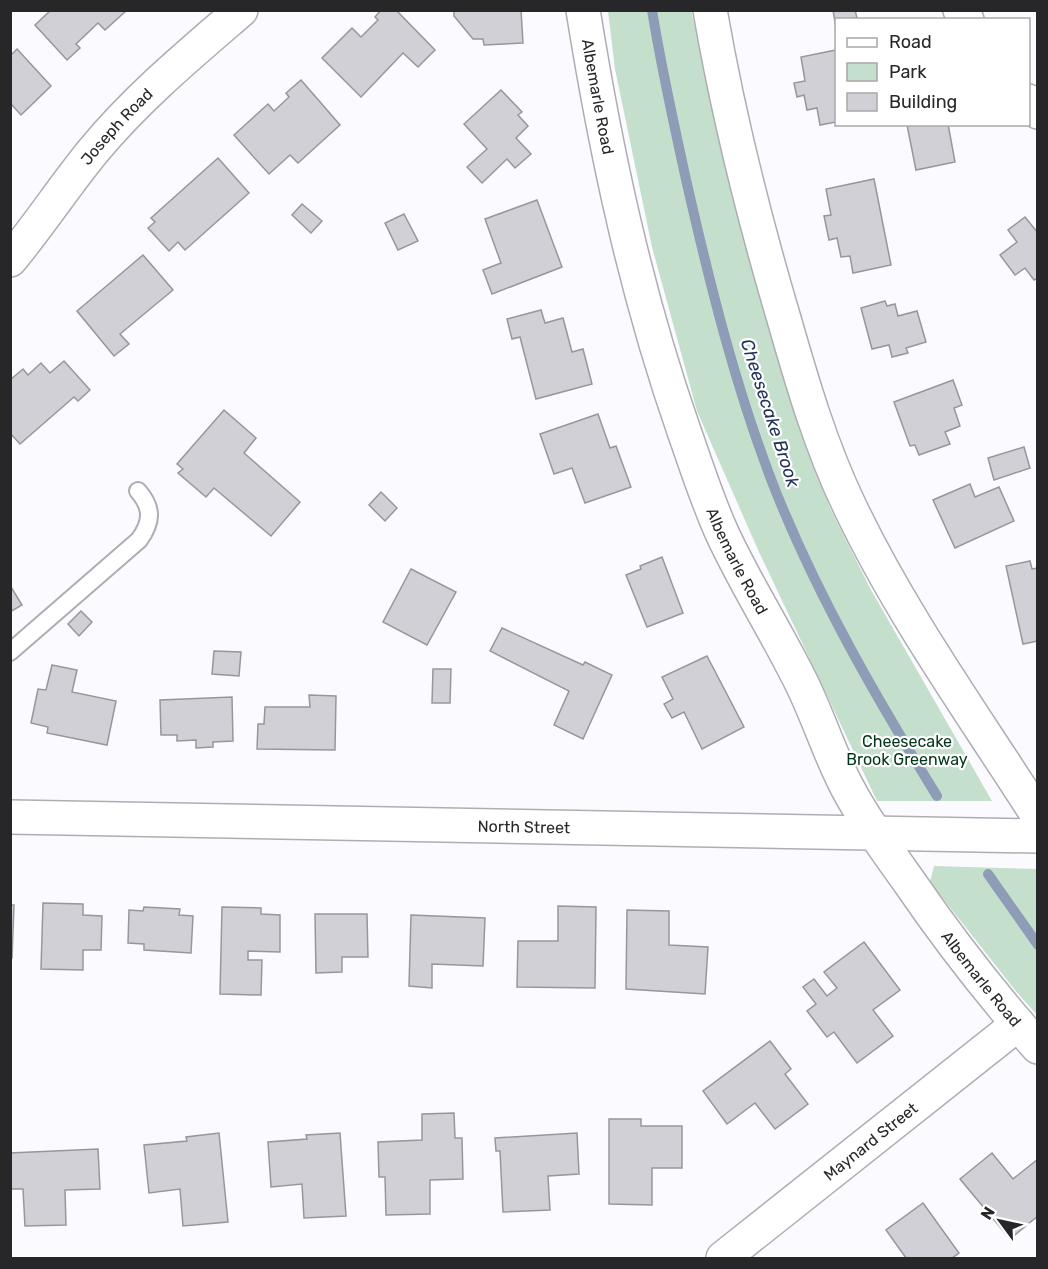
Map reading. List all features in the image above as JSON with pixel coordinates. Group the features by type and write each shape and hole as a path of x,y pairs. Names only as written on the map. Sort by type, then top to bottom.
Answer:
{"street":[{"name":"Joseph Road","path":"10,260 94,150 113,129 183,60 241,10"},
{"name":"Albemarle Road","path":"583,10 602,116 632,254 656,346 700,478 723,534 752,594 797,673 845,783 874,832 926,907 1028,1036"},
{"path":"710,10 727,99 769,270 803,386 834,472 896,595 1038,816"},
{"name":"North Street","path":"10,817 1038,836"},
{"name":"Maynard Street","path":"723,1258 1028,1036"}],"lane":[{"path":"10,652 139,540 150,521 150,510 138,491"}],"green space":[{"name":"Cheesecake Brook Greenway","path":"608,11 691,11 784,379 830,508 871,590 992,801 877,801 759,552 697,411 652,247 615,69"},
{"path":"934,866 1037,869 1037,1015 930,882"}],"building":[{"path":"51,10 127,10 105,30 98,23 76,44 80,48 67,60 35,25"},
{"path":"381,10 396,10 435,50 418,67 403,53 361,97 322,58 352,28 361,37 378,20 375,17"},
{"path":"454,10 521,10 523,43 484,45 483,39 473,39 454,16"},
{"path":"833,10 855,10 857,18 835,18 835,22"},
{"path":"17,49 51,86 21,115 12,105 10,107 10,56"},
{"path":"835,50 835,122 820,125 817,108 807,110 804,95 797,97 794,83 805,81 801,57"},
{"path":"301,80 340,125 298,163 290,155 269,174 234,135 268,104 274,111 289,97 286,93"},
{"path":"501,90 522,112 518,115 528,126 516,138 531,154 515,168 507,159 482,183 467,167 487,149 464,124"},
{"path":"907,126 948,126 955,162 916,170"},
{"path":"218,158 249,193 185,250 178,242 169,251 148,228 155,222 151,218"},
{"path":"874,179 891,265 853,273 850,256 841,257 837,238 829,240 824,216 831,215 826,189"},
{"path":"537,200 562,267 492,294 483,270 501,263 485,219"},
{"path":"302,204 322,221 311,233 292,215"},
{"path":"404,214 418,241 398,250 385,223"},
{"path":"1025,217 1038,233 1038,278 1034,280 1025,268 1015,275 1000,255 1017,242 1008,230"},
{"path":"143,255 173,290 120,334 129,344 114,356 77,311"},
{"path":"885,301 887,306 895,304 898,316 917,311 926,342 906,348 908,353 892,357 889,345 872,349 861,308"},
{"path":"541,310 545,323 563,318 572,352 583,349 592,384 536,399 520,337 512,339 507,319"},
{"path":"64,361 90,390 78,401 74,397 20,444 10,433 10,380 23,369 28,375 41,363 50,373"},
{"path":"953,380 962,405 954,408 960,426 945,432 950,444 919,455 915,445 910,446 894,402"},
{"path":"224,410 256,438 244,453 300,502 271,536 214,488 206,497 178,473 183,469 177,464"},
{"path":"598,414 610,448 616,446 631,487 585,503 572,468 554,474 540,434"},
{"path":"1024,447 1030,468 994,480 988,458"},
{"path":"970,484 975,497 999,487 1014,521 955,548 933,500"},
{"path":"381,492 397,508 385,521 369,505"},
{"path":"662,557 683,613 647,627 626,575"},
{"path":"1030,561 1032,569 1038,568 1038,641 1023,644 1006,566"},
{"path":"411,569 456,592 427,645 383,622"},
{"path":"10,588 22,605 10,612"},
{"path":"81,611 92,622 79,636 68,624"},
{"path":"502,628 583,665 585,662 612,675 583,739 554,725 569,691 490,651"},
{"path":"214,651 241,652 239,676 212,674"},
{"path":"707,656 744,727 702,749 684,712 672,718 664,704 673,699 662,677"},
{"path":"52,665 77,670 72,692 116,701 107,745 47,733 48,727 31,723 38,689 46,690"},
{"path":"433,669 451,669 450,703 432,703"},
{"path":"309,695 336,696 335,750 257,749 258,724 264,724 265,707 310,707"},
{"path":"232,697 233,741 213,742 213,747 196,748 196,740 177,741 177,735 161,735 160,700"},
{"path":"43,903 83,904 83,915 102,916 101,950 83,950 83,970 41,969"},
{"path":"10,905 14,905 12,958 10,958"},
{"path":"558,906 596,907 595,988 517,987 518,941 558,941"},
{"path":"144,907 180,909 179,915 193,916 191,953 144,950 144,944 128,943 129,910 143,911"},
{"path":"222,907 261,908 261,914 280,915 280,952 248,951 248,960 262,960 261,995 220,994"},
{"path":"627,910 669,911 669,945 708,947 705,994 626,989"},
{"path":"315,914 367,914 368,957 342,957 342,972 316,973"},
{"path":"411,915 485,918 483,966 432,964 432,988 409,986"},
{"path":"864,942 900,990 873,1010 893,1036 857,1063 834,1032 827,1037 807,1011 816,1004 803,987 814,979 827,996 837,988 824,972"},
{"path":"770,1041 791,1069 785,1074 808,1104 775,1129 755,1103 727,1124 703,1091"},
{"path":"454,1113 455,1138 462,1138 463,1179 430,1180 430,1214 386,1215 385,1177 379,1177 378,1142 422,1140 422,1114"},
{"path":"609,1119 641,1119 641,1126 682,1126 682,1168 652,1168 652,1205 609,1204"},
{"path":"219,1133 228,1222 183,1226 180,1189 149,1193 144,1145 187,1141 186,1137"},
{"path":"340,1133 346,1216 304,1218 302,1184 271,1187 268,1142 307,1139 306,1135"},
{"path":"577,1133 579,1174 548,1176 550,1210 503,1212 500,1151 496,1151 495,1138"},
{"path":"98,1149 100,1189 65,1190 66,1225 25,1226 23,1189 10,1189 10,1153"},
{"path":"992,1153 1013,1179 1038,1159 1038,1216 1010,1239 960,1179"},
{"path":"923,1203 959,1253 952,1258 906,1258 886,1230"}],"waterway":[{"name":"Cheesecake Brook","path":"652,10 685,175 704,255 736,375 762,454 793,532 830,610 871,685 937,796"},
{"name":"Cheesecake Brook","path":"988,874 1038,945"}]}
